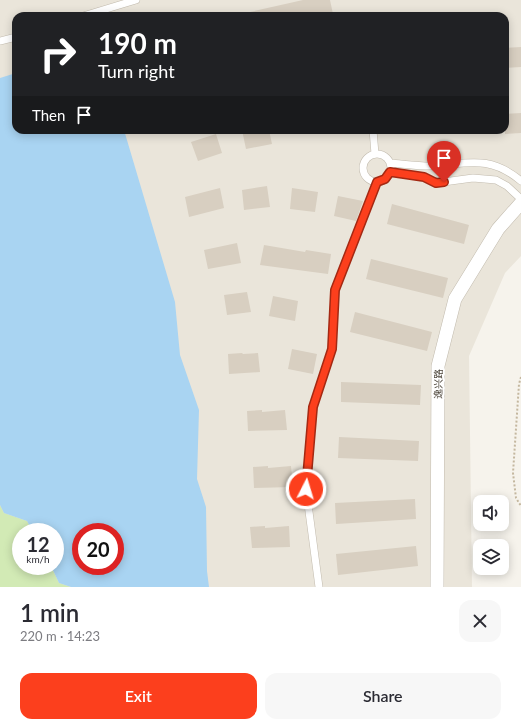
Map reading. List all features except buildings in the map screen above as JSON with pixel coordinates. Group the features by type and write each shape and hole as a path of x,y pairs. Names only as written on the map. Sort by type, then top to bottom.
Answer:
{"street":[{"name":"逸兴路","path":"437,587 438,366 455,299 498,229 521,203"}],"lane":[{"path":"96,12 136,0"},
{"path":"0,41 12,37"},
{"path":"373,134 375,154"},
{"path":"375,154 384,156 390,163 390,172 385,179 377,182 368,179 365,176 363,167 367,158 375,154"},
{"path":"390,163 427,166 452,165 466,161 480,162 511,172 521,180"},
{"path":"390,172 424,177 436,183 473,178 496,180 507,186 521,199"},
{"path":"319,587 306,489 313,407 332,349 335,290 377,182"}],"path":[{"path":"521,378 519,384 513,473 516,498 521,506"}],"shaded area":[{"path":"0,0 521,0 521,256 505,273 469,356 472,587 0,587"}],"green space":[{"path":"0,505 4,513 27,521 28,523 12,523 12,575 55,575 59,583 71,587 0,587"}],"water":[{"path":"12,74 12,134 125,134 175,302 180,355 199,410 197,479 206,507 207,571 209,587 71,587 59,583 55,575 64,575 64,523 28,523 27,521 4,513 0,505 0,78"}],"route":[{"path":"306,489 313,407 332,349 335,290 377,182 385,179 390,172 424,177 436,183 444,182"}]}
